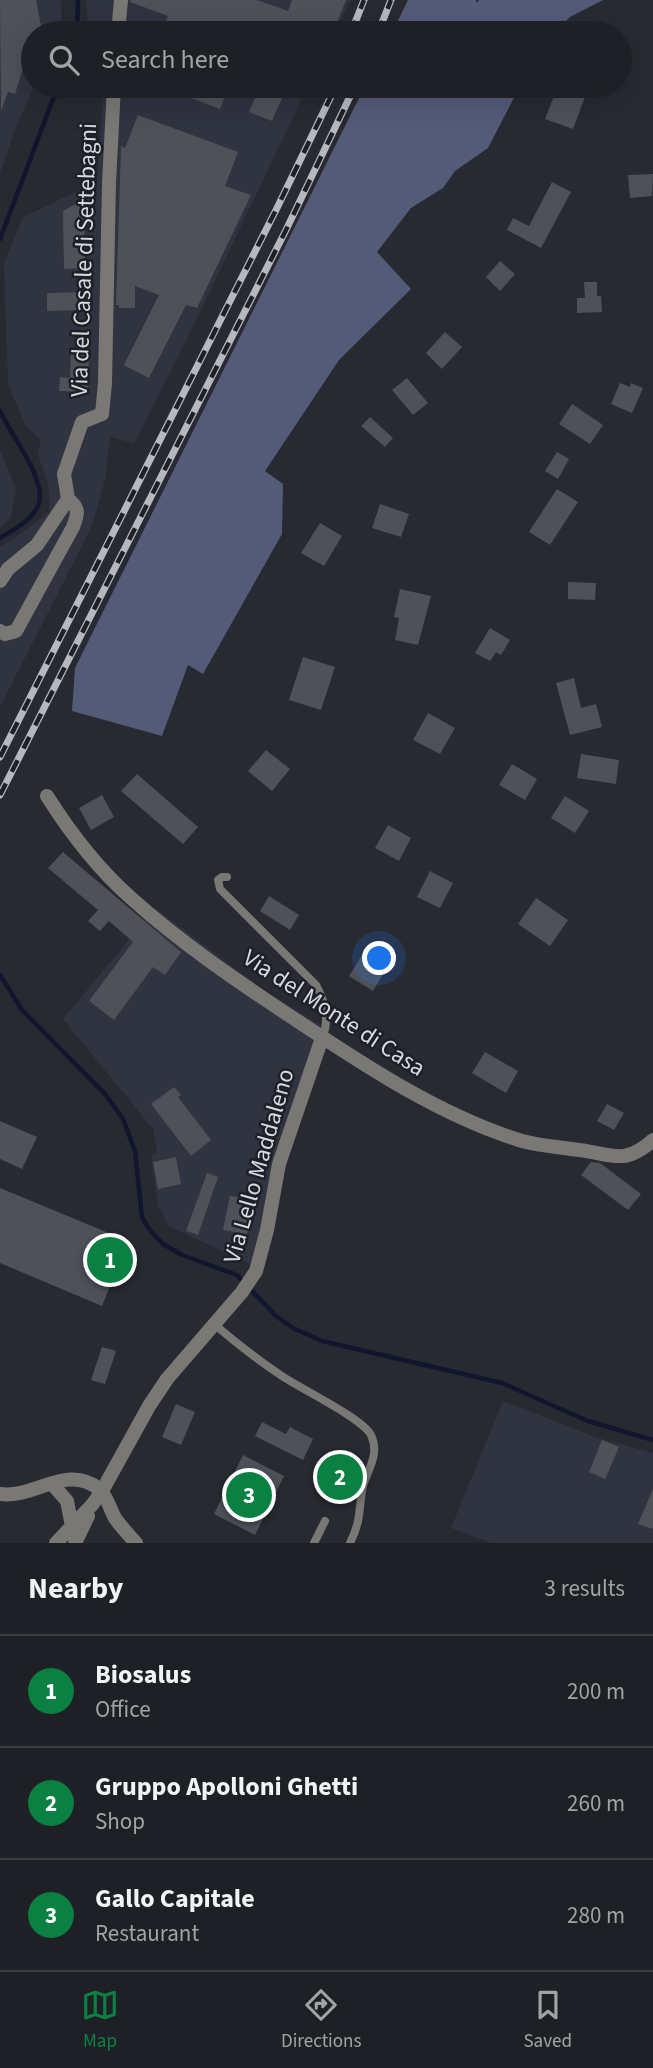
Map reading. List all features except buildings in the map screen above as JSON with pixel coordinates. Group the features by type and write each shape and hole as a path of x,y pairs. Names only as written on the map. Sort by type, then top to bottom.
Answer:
{"street":[{"path":"119,21 121,0"},
{"name":"Via del Casale di Settebagni","path":"68,499 64,474 82,422 102,414 113,98"},
{"path":"0,581 8,569 37,545 68,499 76,505 78,512 74,527 16,631 5,634 0,631"},
{"name":"Via del Monte di Casa","path":"47,796 81,846 131,898 242,984 322,1038 443,1108 524,1142 624,1157 635,1153 653,1140"},
{"name":"Via Lello Maddaleno","path":"95,1495 167,1379 254,1276 260,1262 279,1164 322,1038"},
{"path":"0,1494 23,1494 66,1480 95,1495 136,1543"},
{"path":"49,1485 67,1501 72,1527"},
{"path":"55,1543 72,1527 95,1495"},
{"path":"75,1543 95,1495"}],"lane":[{"path":"227,877 218,880 220,888 316,985 326,1018 322,1038"},
{"path":"214,1324 243,1349 283,1377 357,1421 371,1435 374,1456 364,1483 358,1526 350,1543"},
{"path":"314,1543 325,1521"}],"shaded area":[{"path":"0,0 61,0 62,21 21,21 21,98 29,98 0,173"},
{"path":"86,0 350,0 341,21 87,21"},
{"path":"408,0 476,0 477,3 479,0 603,0 566,21 398,21"},
{"path":"103,98 302,98 134,443 110,437 105,480 92,526 0,707 0,547 50,511 48,484 38,455 41,440 26,426 8,385 4,264 23,217 97,182"},
{"path":"359,98 514,98 488,148 455,171 443,188 411,208 377,252 411,289 339,360 265,471 283,484 282,534 203,674 188,665 162,736 72,711 75,668"},
{"path":"0,450 16,489 11,517 0,528"},
{"path":"155,908 268,993 323,1026 255,1267 169,1226 158,1206 151,1157 157,1152 153,1129 63,1019"},
{"path":"503,1401 595,1437 653,1453 653,1543 491,1543 451,1528"}],"waterway":[{"path":"77,21 78,0"},
{"path":"0,239 53,98"},
{"path":"0,411 27,458 40,496 38,506 31,516 0,538"},
{"path":"0,975 22,1010 105,1094 123,1119 135,1151 142,1217 163,1244 182,1255 237,1275 276,1316 293,1328 322,1341 502,1383 588,1421 653,1440"}],"railway":[{"path":"356,21 364,0"},
{"path":"383,21 391,0"},
{"path":"0,757 330,98"},
{"path":"0,795 286,230 349,98"}],"place":[{"name":"Biosalus","path":"110,1260"},
{"name":"Gruppo Apolloni Ghetti","path":"340,1477"},
{"name":"Gallo Capitale","path":"249,1495"}]}
